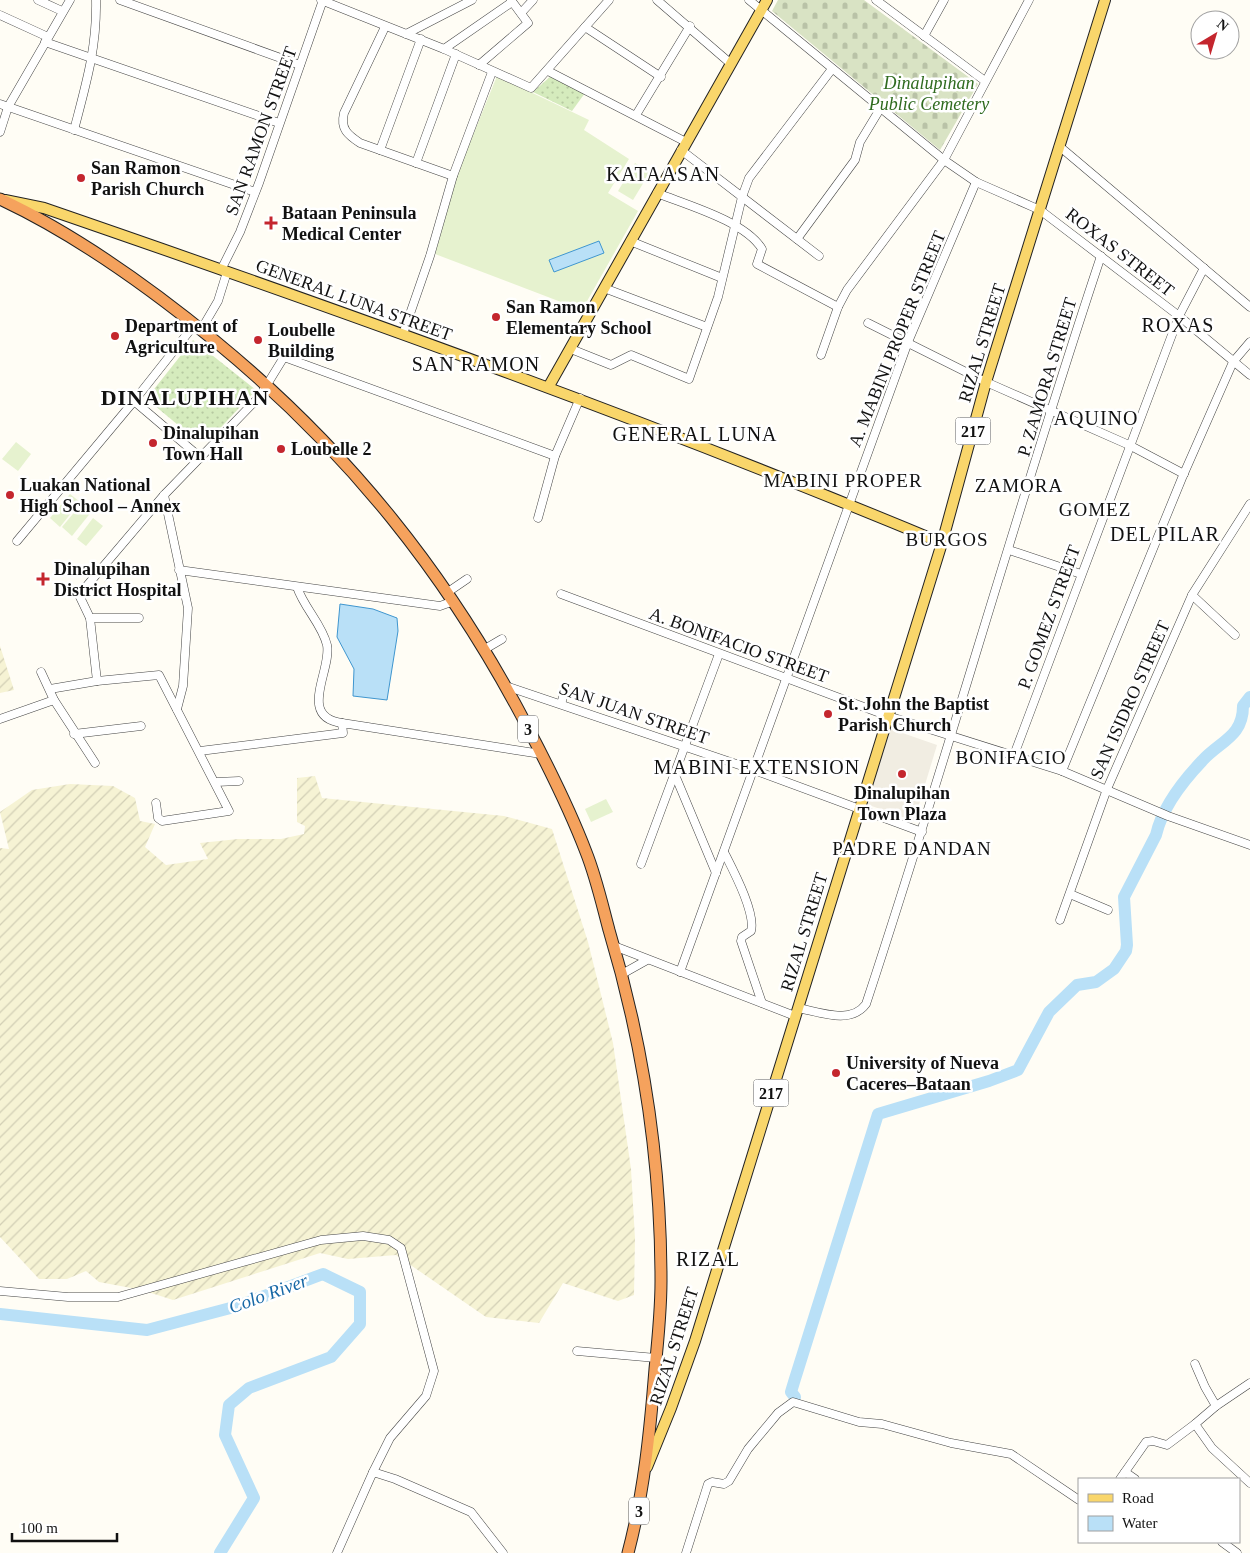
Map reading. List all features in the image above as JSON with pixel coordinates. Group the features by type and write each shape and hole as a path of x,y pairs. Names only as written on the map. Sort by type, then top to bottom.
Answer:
{"highway":[{"name":"3","path":"1,199 101,257 198,327 309,424 359,478 410,541 451,597 485,649 541,754 586,853 622,974 639,1052 658,1188 662,1284 647,1468 628,1553"}],"main road":[{"path":"549,386 767,0"},
{"name":"RIZAL STREET","path":"647,1468 683,1378 942,543 986,382 1105,0"},
{"name":"GENERAL LUNA STREET","path":"1,199 44,208 549,386 849,504 942,543"}],"street":[{"path":"38,0 62,11"},
{"path":"0,132 4,105 47,40 70,0"},
{"path":"74,130 92,59 97,24 96,0"},
{"path":"120,0 300,66"},
{"path":"322,0 337,3 385,27 444,48 492,72 531,88 609,0"},
{"name":"SAN RAMON STREET","path":"17,541 134,401 216,307 224,271 256,192 322,0"},
{"path":"406,34 472,0"},
{"path":"521,13 533,0"},
{"path":"657,0 690,26 730,63"},
{"name":"ROXAS STREET","path":"749,0 944,160 976,182 1040,210 1179,316 1250,375"},
{"path":"876,0 985,81"},
{"path":"924,36 944,0"},
{"path":"821,355 838,307 847,290 944,160 1029,0"},
{"path":"444,48 511,1 528,23 479,65"},
{"path":"0,15 47,40 92,59 279,123"},
{"path":"636,115 661,77 690,26"},
{"path":"385,27 344,113 342,122 349,136 360,144 453,176"},
{"path":"585,27 661,77"},
{"path":"380,150 421,39"},
{"path":"416,163 456,54"},
{"path":"571,349 611,364 631,355 689,379 722,278 742,197 749,178 832,69"},
{"path":"548,71 636,115 684,146 742,197 819,256"},
{"path":"403,334 430,256 453,176 492,72"},
{"path":"4,105 256,192"},
{"path":"797,239 855,160 860,142 880,109"},
{"path":"1059,146 1250,307"},
{"name":"A. MABINI PROPER STREET","path":"680,972 908,342 976,182"},
{"path":"657,193 736,225 756,240 762,248 757,264 838,307"},
{"path":"630,241 722,278"},
{"name":"P. ZAMORA STREET","path":"614,946 646,960 762,1003 796,1012 843,1016 857,1013 866,1004 922,832 1050,410 1101,256"},
{"name":"P. GOMEZ STREET","path":"1014,755 1080,574 1179,316 1204,268"},
{"path":"604,288 707,327"},
{"path":"868,323 986,382 1129,446 1184,474"},
{"path":"1062,771 1184,474 1234,362 1250,342"},
{"path":"97,681 90,618 80,594 164,495 267,386 284,357 555,456"},
{"path":"538,518 555,456 580,398"},
{"path":"134,401 201,458"},
{"path":"164,495 188,608 183,686 177,709"},
{"name":"SAN ISIDRO STREET","path":"1060,920 1107,789 1192,595 1250,504"},
{"path":"1009,550 1080,574"},
{"path":"179,570 440,606 467,579"},
{"path":"298,587 302,603 324,636 328,648 319,698 321,712 329,720 541,754"},
{"name":"A. BONIFACIO STREET","path":"561,594 888,716 1062,771 1164,815 1250,845"},
{"path":"1192,595 1235,635"},
{"path":"90,618 139,618"},
{"path":"485,649 502,639"},
{"path":"641,864 719,654"},
{"path":"41,672 54,700 74,734 95,763"},
{"path":"50,689 97,681 159,675 216,782 229,811 160,820 156,803"},
{"name":"SAN JUAN STREET","path":"506,686 754,770 922,832"},
{"path":"560,704 566,686"},
{"path":"0,720 54,700"},
{"path":"200,751 343,733 342,723"},
{"path":"74,734 141,726"},
{"path":"675,775 716,873"},
{"path":"216,782 239,781"},
{"path":"724,852 744,896 751,923 751,931 742,937 741,941 762,1003"},
{"path":"1070,894 1108,910"},
{"path":"622,974 646,960"},
{"path":"0,1291 68,1297 118,1297 321,1240 364,1236 389,1240 401,1248 434,1371 426,1396 390,1438 337,1553"},
{"path":"577,1351 656,1358"},
{"path":"1196,1364 1205,1388 1216,1406"},
{"path":"1121,1478 1146,1442 1153,1441 1167,1445 1216,1406 1250,1383"},
{"path":"686,1553 708,1484 712,1482 724,1484 728,1481 748,1449 778,1413 793,1402 859,1422 882,1424 951,1443 1010,1454 1078,1499"},
{"path":"1195,1424 1212,1448 1250,1483"},
{"path":"373,1472 395,1479 471,1512 503,1553"},
{"path":"1125,1472 1134,1478"},
{"path":"1223,1543 1237,1553"}],"shaded area":[{"path":"0,646 14,690 0,693"},
{"name":"Dinalupihan Town Plaza","path":"891,729 937,745 914,821 866,804"},
{"path":"315,776 322,798 504,816 552,829 588,942 613,1043 631,1169 635,1239 634,1295 618,1301 563,1283 539,1323 486,1317 396,1255 348,1259 320,1253 173,1300 142,1290 99,1282 86,1271 67,1279 39,1279 0,1237 0,848 9,849 0,812 32,790 70,784 113,786 135,798 140,821 155,824 145,847 166,865 208,859 200,843 238,839 281,839 304,834 305,826 297,822 297,778"}],"green space":[{"name":"Dinalupihan Public Cemetery","path":"778,0 864,0 978,84 940,150 772,11"},
{"path":"552,75 585,93 572,111 533,92"},
{"path":"497,76 589,120 584,130 629,159 608,193 638,211 582,310 435,254 458,172"},
{"path":"635,163 650,172 633,200 618,191"},
{"path":"193,340 256,390 209,440 196,440 154,405 151,393"},
{"path":"16,442 31,454 18,471 2,459"},
{"path":"70,494 80,502 60,527 50,518"},
{"path":"82,503 92,511 72,536 62,527"},
{"path":"93,518 103,526 86,546 77,539"},
{"path":"606,799 613,812 591,822 585,809"}],"water":[{"path":"599,241 604,253 554,272 549,260"},
{"path":"340,604 373,609 397,618 398,631 387,700 353,696 354,669 337,637"}],"waterway":[{"path":"795,1397 791,1392 878,1114 989,1081 1018,1070 1049,1012 1077,985 1096,982 1114,969 1126,951 1127,945 1124,897 1156,835 1163,815 1174,795 1195,769 1209,754 1235,732 1242,716 1243,706 1250,697"},
{"name":"Colo River","path":"0,1314 147,1330 238,1306 323,1274 360,1292 360,1324 331,1357 249,1388 229,1405 225,1435 254,1498 220,1553"}],"place":[{"name":"San Ramon Parish Church","path":"81,178"},
{"name":"Bataan Peninsula Medical Center","path":"271,223"},
{"name":"San Ramon Elementary School","path":"496,317"},
{"name":"Department of Agriculture","path":"115,336"},
{"name":"Loubelle Building","path":"258,340"},
{"name":"Dinalupihan Town Hall","path":"153,443"},
{"name":"Loubelle 2","path":"281,449"},
{"name":"Luakan National High School – Annex","path":"10,495"},
{"name":"Dinalupihan District Hospital","path":"43,579"},
{"name":"St. John the Baptist Parish Church","path":"828,714"},
{"name":"Dinalupihan Town Plaza","path":"902,774"},
{"name":"University of Nueva Caceres–Bataan","path":"836,1073"}],"district":[{"name":"KATAASAN","path":"663,174"},
{"name":"ROXAS","path":"1178,325"},
{"name":"SAN RAMON","path":"476,364"},
{"name":"DINALUPIHAN","path":"185,397"},
{"name":"AQUINO","path":"1096,418"},
{"name":"GENERAL LUNA","path":"695,434"},
{"name":"MABINI PROPER","path":"843,480"},
{"name":"ZAMORA","path":"1019,485"},
{"name":"GOMEZ","path":"1095,509"},
{"name":"DEL PILAR","path":"1165,534"},
{"name":"BURGOS","path":"947,539"},
{"name":"BONIFACIO","path":"1011,757"},
{"name":"MABINI EXTENSION","path":"757,767"},
{"name":"PADRE DANDAN","path":"912,848"},
{"name":"RIZAL","path":"708,1259"}]}
